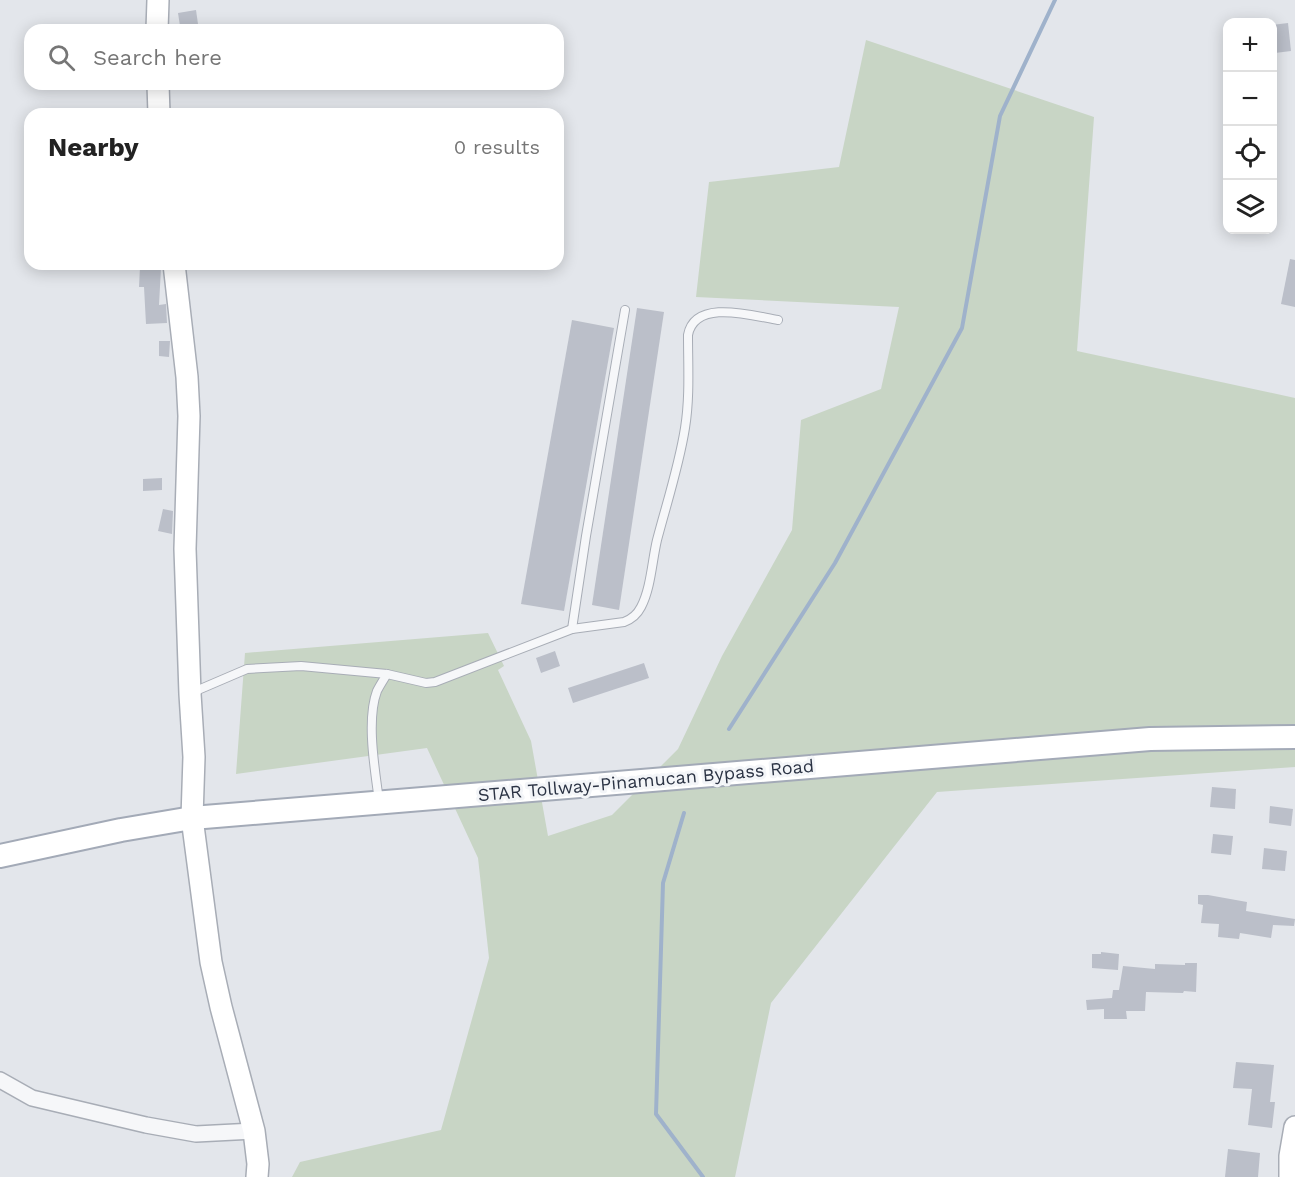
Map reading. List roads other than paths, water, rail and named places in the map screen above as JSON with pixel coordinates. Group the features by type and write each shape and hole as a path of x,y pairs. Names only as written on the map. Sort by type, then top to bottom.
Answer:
{"main road":[{"name":"STAR Tollway-Pinamucan Bypass Road","path":"0,856 121,830 192,818 1150,739 1295,737"}],"street":[{"path":"157,24 158,0"},
{"path":"158,90 159,108"},
{"path":"175,270 188,376 185,549 194,757 192,818 211,962 254,1131 258,1164 257,1177"},
{"path":"0,1080 32,1098 146,1125 196,1134 254,1131"},
{"path":"1292,1163 1295,1127"}],"lane":[{"path":"572,629 625,310"},
{"path":"190,694 247,669 301,666 387,674 426,683 435,682 572,629 631,620 645,597 657,541 674,483 685,428 689,391 688,335 690,328 693,322 704,315 723,312 778,320"},
{"path":"379,802 372,713 377,692 387,674"}],"waterway":[{"path":"729,729 835,563 962,328 1000,116 1055,0"},
{"path":"684,813 663,883 656,1114 703,1177"}]}
